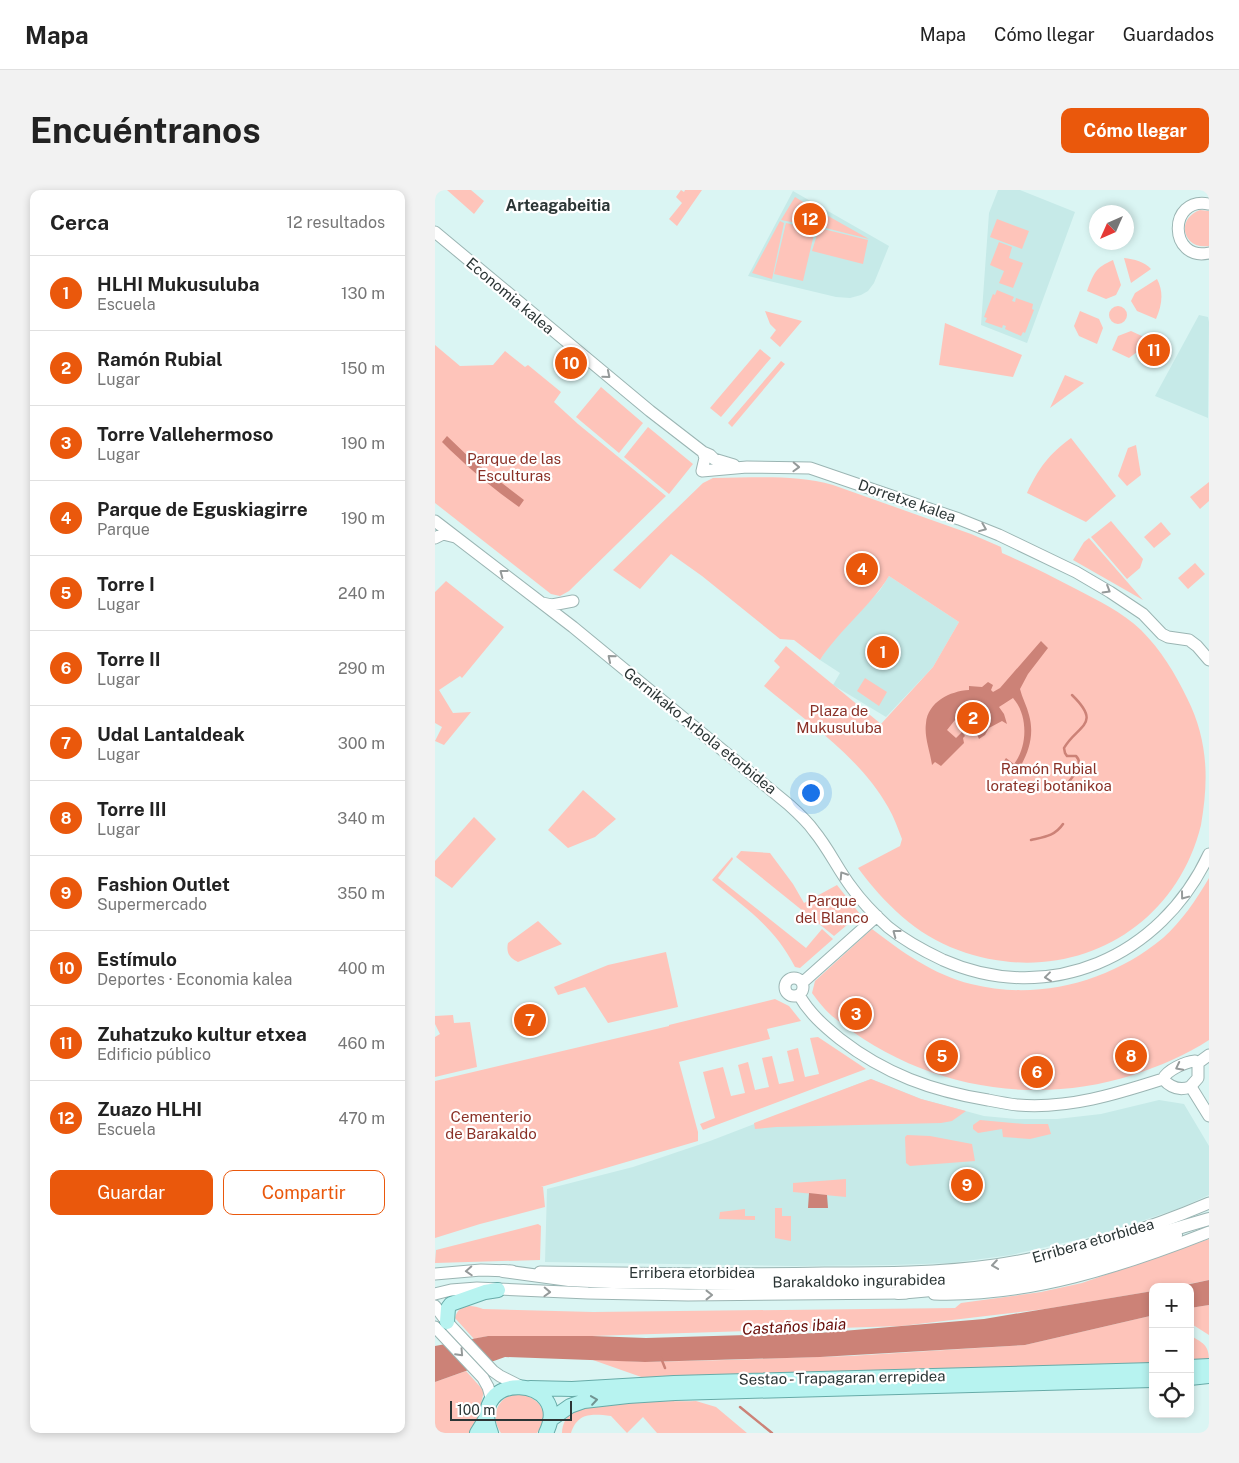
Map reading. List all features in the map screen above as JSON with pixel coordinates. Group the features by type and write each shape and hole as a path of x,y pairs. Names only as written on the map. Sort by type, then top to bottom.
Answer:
{"main road":[{"name":"Barakaldoko ingurabidea","path":"503,1271 569,1280 612,1282 801,1283 947,1280 985,1276 1041,1266 1095,1253 1209,1219"},
{"name":"Barakaldoko ingurabidea","path":"898,1293 991,1285 1056,1272 1157,1244 1209,1219"},
{"path":"1013,1262 1041,1266"},
{"path":"439,1325 451,1304 485,1292 498,1290"},
{"path":"1194,1367 1209,1366"},
{"name":"Sestao - Trapagaran errepidea","path":"525,1387 572,1389 674,1383 1149,1370"},
{"path":"1194,1378 1209,1376"},
{"name":"Sestao - Trapagaran errepidea","path":"548,1429 570,1406 584,1401 637,1395 1149,1380"},
{"path":"477,1433 487,1417 492,1401 504,1390 525,1387 537,1392 547,1404 548,1429"},
{"path":"487,1417 491,1433"}],"street":[{"path":"1209,204 1200,203 1188,208 1178,221 1177,229 1183,245 1197,253 1209,252"},
{"name":"Economia kalea","path":"435,232 650,411 714,459"},
{"name":"Dorretxe kalea","path":"703,452 705,458 702,471 743,467 810,468 999,534 1065,566 1110,592 1143,614 1162,634 1169,637 1184,638 1197,646 1209,660"},
{"name":"Dorretxe kalea","path":"714,459 743,467"},
{"name":"Gernikako Arbola etorbidea","path":"435,521 573,627 788,804 815,832 852,889 889,928 923,951 964,969 1009,977 1036,978 1065,975 1102,961 1135,943 1152,931 1172,911 1185,894 1209,854"},
{"path":"435,538 443,534 456,537"},
{"path":"542,603 552,605 573,601"},
{"path":"559,616 573,601"},
{"path":"573,601 570,608 573,627"},
{"path":"800,981 875,913"},
{"path":"799,995 789,995 784,987 789,978 800,981"},
{"path":"799,995 803,989 800,981"},
{"path":"799,995 818,1020 854,1050 884,1068 930,1088 1019,1105 1056,1104 1111,1096 1163,1079 1168,1073 1189,1062 1195,1061 1198,1063 1209,1056"},
{"path":"1163,1079 1174,1088 1186,1089 1191,1087 1198,1078 1198,1063"},
{"path":"1191,1087 1209,1116"},
{"name":"Erribera etorbidea","path":"435,1274 481,1270 736,1274 867,1273 958,1269 1013,1262 1062,1252 1159,1223 1209,1203"},
{"name":"Erribera etorbidea","path":"435,1294 451,1290 477,1288 689,1295 898,1293 951,1295 993,1292 1101,1269 1162,1250 1209,1232"},
{"path":"435,1306 439,1325 483,1378 492,1401"},
{"path":"439,1325 493,1371 525,1387"}],"shaded area":[{"path":"998,190 1020,190 1075,212 1027,343 981,325 989,213"},
{"path":"793,191 889,246 874,283 868,291 850,298 836,297 748,276"},
{"path":"1199,315 1208,317 1209,322 1208,418 1155,396"},
{"path":"447,436 472,460 524,500 519,507 479,476 442,442"},
{"path":"889,576 959,622 933,667 886,717 833,685 840,673 820,660 830,644 880,590"},
{"path":"1041,641 1048,648 1028,674 1020,689 1031,723 1031,738 1027,752 1017,772 1004,761 1006,758 1014,764 1019,757 1024,740 1024,722 1018,705 1013,698 999,707 1004,714 1007,724 1002,721 989,728 985,735 979,739 974,728 979,725 974,714 963,719 965,724 962,726 955,720 947,730 956,738 962,732 965,736 963,738 964,743 941,766 935,762 932,765 926,739 926,723 935,704 948,695 969,690 969,686 982,687 988,682 993,685 991,690 993,692 1000,688"},
{"path":"871,1079 921,1099 984,1116 1016,1119 1057,1119 1101,1114 1159,1100 1184,1104 1209,1146 1209,1195 1180,1208 1103,1234 1011,1255 951,1263 793,1266 545,1262 547,1189 633,1167 710,1141"},
{"path":"809,1193 827,1195 828,1208 808,1208"},
{"path":"1209,1280 1209,1305 1194,1307 1194,1283"},
{"path":"1149,1292 1149,1316 1025,1345 820,1357 645,1362 505,1357 435,1382 435,1346 488,1336 646,1338 819,1333 984,1319"}],"green space":[{"path":"447,190 471,190 484,201 474,214"},
{"path":"681,190 684,192 685,190 702,190 677,226 669,219 682,203 676,197"},
{"path":"795,197 820,212 812,226 781,220"},
{"path":"1200,210 1209,211 1209,246 1200,246 1193,243 1185,233 1187,220 1192,214"},
{"path":"821,212 869,239 814,225"},
{"path":"997,219 1029,231 1022,249 990,237"},
{"path":"780,221 784,223 772,279 752,273"},
{"path":"786,223 815,230 803,281 774,274"},
{"path":"819,228 868,240 863,264 812,251"},
{"path":"999,242 1012,247 1009,258 1023,263 1013,288 999,283 1004,271 990,265"},
{"path":"1124,258 1139,261 1151,269 1131,283"},
{"path":"1113,260 1121,285 1116,295 1106,299 1087,291 1096,272"},
{"path":"1157,279 1161,289 1161,299 1156,319 1137,311 1131,301 1135,293"},
{"path":"997,290 1014,297 1012,301 1015,302 1016,298 1033,304 1032,309 1034,310 1025,333 1023,332 1021,336 1005,329 1006,326 1003,325 1002,328 985,322 987,318 984,317 993,294 995,295"},
{"path":"1114,306 1122,306 1127,311 1125,322 1114,324 1109,319 1109,311"},
{"path":"765,311 802,321 780,347 770,338 776,330 770,324"},
{"path":"1080,311 1099,319 1103,328 1097,344 1079,336 1074,326"},
{"path":"945,323 1022,355 1013,377 939,365"},
{"path":"1131,331 1144,337 1137,352 1129,358 1112,350 1118,336"},
{"name":"Parque de las Esculturas","path":"435,345 460,366 493,365 505,351 525,367 528,365 561,392 554,402 666,496 569,591 560,596 551,594 435,503"},
{"path":"760,349 771,358 721,417 710,408"},
{"path":"781,361 785,364 732,427 728,423"},
{"path":"1065,375 1084,383 1050,408"},
{"path":"601,387 643,423 619,453 576,417"},
{"path":"648,427 693,464 669,494 624,457"},
{"path":"1071,438 1116,496 1086,522 1027,493 1045,462"},
{"path":"1136,445 1141,475 1127,486 1118,476 1128,448"},
{"name":"Ramón Rubial lorategi botanikoa","path":"773,477 803,479 833,485 971,534 1001,547 1002,553 1102,602 1141,630 1167,662 1187,698 1203,745 1206,776 1201,825 1187,864 1166,896 1140,923 1109,943 1074,957 1036,962 997,960 943,944 915,927 890,905 858,868 900,846 902,839 888,807 863,772 848,756 764,686 780,667 774,661 786,646 881,724 933,667 959,622 889,576 873,598 820,660 794,640 780,639 702,576 671,554 640,589 613,570 703,483 713,478"},
{"path":"1209,482 1209,501 1200,509 1190,497"},
{"path":"1111,521 1143,559 1140,568 1127,579 1091,537"},
{"path":"1161,522 1171,534 1154,548 1144,537"},
{"path":"1089,538 1143,600 1073,560 1084,542"},
{"path":"1195,563 1205,574 1188,589 1178,578"},
{"path":"446,581 504,627 462,678 460,676 439,690 453,713 471,712 444,745 435,741 442,727 435,723 435,592"},
{"path":"865,678 887,692 879,706 857,691"},
{"path":"583,790 616,819 595,837 568,848 548,830"},
{"path":"474,817 496,839 452,888 435,876 435,861"},
{"name":"Parque del Blanco","path":"741,851 770,853 793,884 804,903 837,885 860,914 834,936 736,857"},
{"path":"732,857 733,859 718,878 806,948 822,929 833,939 800,968 795,967 778,940 748,909 712,880"},
{"path":"1209,878 1209,1040 1173,1060 1133,1075 1094,1085 1054,1090 1014,1089 975,1084 937,1074 900,1059 865,1040 832,1016 812,993 815,981 872,929 931,969 971,984 996,989 1022,990 1047,989 1072,984 1120,966 1163,938 1188,910"},
{"path":"538,921 562,944 518,962 512,959 507,949 508,943"},
{"path":"666,952 678,1007 608,1023 585,987 558,995 554,987 608,965"},
{"name":"Cementerio de Barakaldo","path":"775,999 789,1006 801,1021 767,1029 770,1039 679,1062 698,1132 698,1141 541,1187 543,1187 545,1207 435,1238 435,1081"},
{"path":"453,1015 454,1023 470,1022 477,1067 435,1077 435,1037 440,1034 435,1024 435,1016"},
{"path":"818,1037 866,1069 703,1130 700,1124 715,1118 703,1072 723,1067 731,1096 745,1093 738,1065 748,1062 755,1090 769,1087 762,1058 772,1056 779,1084 794,1081 787,1051 798,1048 805,1077 819,1074 810,1038"},
{"path":"871,1079 921,1099 966,1111 952,1121 941,1123 755,1129 754,1123"},
{"path":"980,1120 1048,1124 1051,1134 1030,1139 1003,1137 1002,1129 978,1133 973,1129 973,1125"},
{"path":"907,1135 930,1136 972,1144 975,1161 910,1166 906,1163 905,1137"},
{"path":"846,1179 846,1197 793,1192 793,1183"},
{"path":"775,1208 782,1208 782,1216 791,1216 791,1241 775,1238"},
{"path":"745,1209 745,1216 755,1216 755,1220 719,1219 720,1212"},
{"path":"538,1224 541,1226 540,1260 435,1263 436,1250"},
{"path":"1209,1239 1209,1280 1194,1283 1149,1283 1149,1292 1045,1309 901,1326 592,1336 488,1336 474,1339 455,1318 459,1310 466,1306 483,1309 593,1312 955,1308 961,1303 1041,1292 1082,1283"},
{"path":"1209,1305 1209,1335 1194,1326 1194,1307"},
{"path":"1149,1316 1149,1364 993,1371 660,1376 647,1379 590,1359 645,1362 726,1360 850,1356 1025,1345"},
{"path":"1194,1338 1206,1347 1209,1360 1194,1361"},
{"path":"466,1371 484,1391 477,1421 472,1433 435,1433 435,1382"},
{"path":"518,1393 526,1395 541,1407 543,1419 537,1433 501,1433 497,1427 497,1408 505,1398"},
{"path":"652,1401 696,1401 716,1407 747,1433 657,1433 643,1417 627,1433 611,1416 592,1415 578,1421 571,1433 562,1433 567,1417 575,1410 585,1406"}],"waterway":[{"path":"1068,783 1077,770 1079,762 1076,756 1067,756 1064,748 1069,740 1085,724 1087,719 1086,713 1072,695"},
{"path":"1031,840 1053,834 1063,824"},
{"path":"661,1358 665,1368"},
{"path":"740,1407 772,1433"}],"place":[{"name":"Zuazo HLHI","path":"810,219"},
{"name":"Zuhatzuko kultur etxea","path":"1154,350"},
{"name":"Estímulo","path":"571,363"},
{"name":"Parque de Eguskiagirre","path":"862,569"},
{"name":"HLHI Mukusuluba","path":"883,652"},
{"name":"Ramón Rubial","path":"973,718"},
{"name":"Torre Vallehermoso","path":"856,1014"},
{"name":"Udal Lantaldeak","path":"530,1020"},
{"name":"Torre I","path":"942,1056"},
{"name":"Torre III","path":"1131,1056"},
{"name":"Torre II","path":"1037,1072"},
{"name":"Fashion Outlet","path":"967,1185"}],"district":[{"name":"Arteagabeitia","path":"558,205"}],"park label":[{"name":"Plaza de Mukusuluba","path":"839,720"}],"water label":[{"name":"Castaños ibaia","path":"794,1326"}]}
